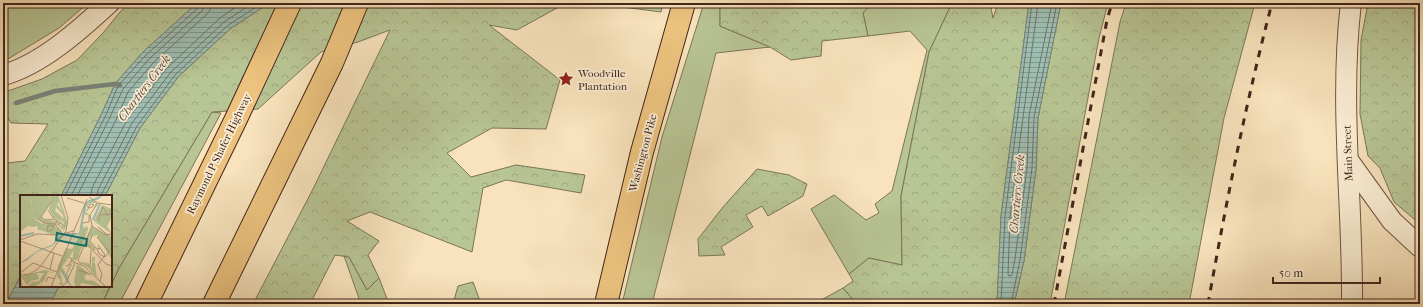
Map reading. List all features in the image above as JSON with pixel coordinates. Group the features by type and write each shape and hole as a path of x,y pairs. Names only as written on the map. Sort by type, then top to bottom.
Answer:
{"main road":[{"name":"Raymond P Shafer Highway","path":"146,304 236,119 290,3"},
{"path":"214,304 332,63 357,3"},
{"name":"Washington Pike","path":"606,304 642,152 684,3"}],"street":[{"path":"3,75 30,64 60,44 89,22 109,3"},
{"name":"Main Street","path":"1351,3 1347,33 1345,79 1352,304"},
{"path":"1348,160 1392,221 1420,247"}],"green space":[{"path":"3,3 88,3 59,28 8,59 3,57"},
{"path":"130,3 197,3 142,53 115,84 61,195 20,195 20,277 6,304 3,304 3,181 7,163 25,161 48,124 11,123 4,111 5,92 42,79 77,60 103,33 120,12"},
{"path":"269,3 566,3 517,30 489,25 560,80 546,129 492,128 447,153 471,177 516,165 585,175 581,193 506,180 483,188 472,252 370,212 347,221 379,241 368,255 379,278 367,290 349,257 335,255 310,304 253,304 313,189 390,30 358,42 321,52 258,109 212,112 119,268 112,283 112,195 106,195 140,128 178,77 230,29"},
{"path":"592,3 663,3 661,12"},
{"path":"704,3 715,3 720,7 720,26 770,47 716,53 652,304 622,304 662,137"},
{"path":"715,3 872,3 863,13 868,36 822,41 821,56 791,60 770,47 720,26 720,8"},
{"path":"872,3 952,3 929,52 901,196 902,265 869,258 849,274 811,209 834,195 866,220 879,213 875,204 892,191 927,50 910,31 868,36 863,13"},
{"path":"952,3 990,3 993,18 998,3 1029,3 1001,216 997,304 857,304 843,288 853,281 849,274 869,258 902,265 901,196 929,52"},
{"path":"1061,3 1108,3 1099,38 1050,304 1014,304 1024,261 1036,169 1038,118"},
{"path":"1126,3 1255,3 1224,118 1189,304 1064,304 1120,22"},
{"path":"1368,3 1420,3 1420,224 1394,202 1380,168 1368,156 1360,114 1361,40"},
{"path":"212,112 221,113 119,304 102,304 110,287 112,287 112,283 119,268"},
{"path":"757,169 789,175 807,184 803,196 768,216 762,206 746,215 753,227 721,247 725,255 699,256 698,239 723,207"},
{"path":"344,256 349,257 367,290 379,278 389,304 361,304"},
{"path":"473,282 480,301 479,304 453,304 458,286"},
{"path":"58,287 110,287 102,304 50,304"},
{"path":"843,288 857,304 814,304"}],"water":[{"name":"Chartiers Creek","path":"197,3 269,3 230,29 178,77 140,128 106,195 61,195 115,84 142,53"},
{"name":"Chartiers Creek","path":"1029,3 1061,3 1038,118 1036,169 1024,261 1014,304 997,304 1001,216"},
{"path":"20,277 20,287 58,287 50,304 6,304"}],"waterway":[{"path":"16,103 55,91 115,84 120,85"}],"railway":[{"path":"1054,304 1107,20 1112,3"},
{"path":"1208,304 1237,153 1272,3"}],"place":[{"name":"Woodville Plantation","path":"566,79"}]}
